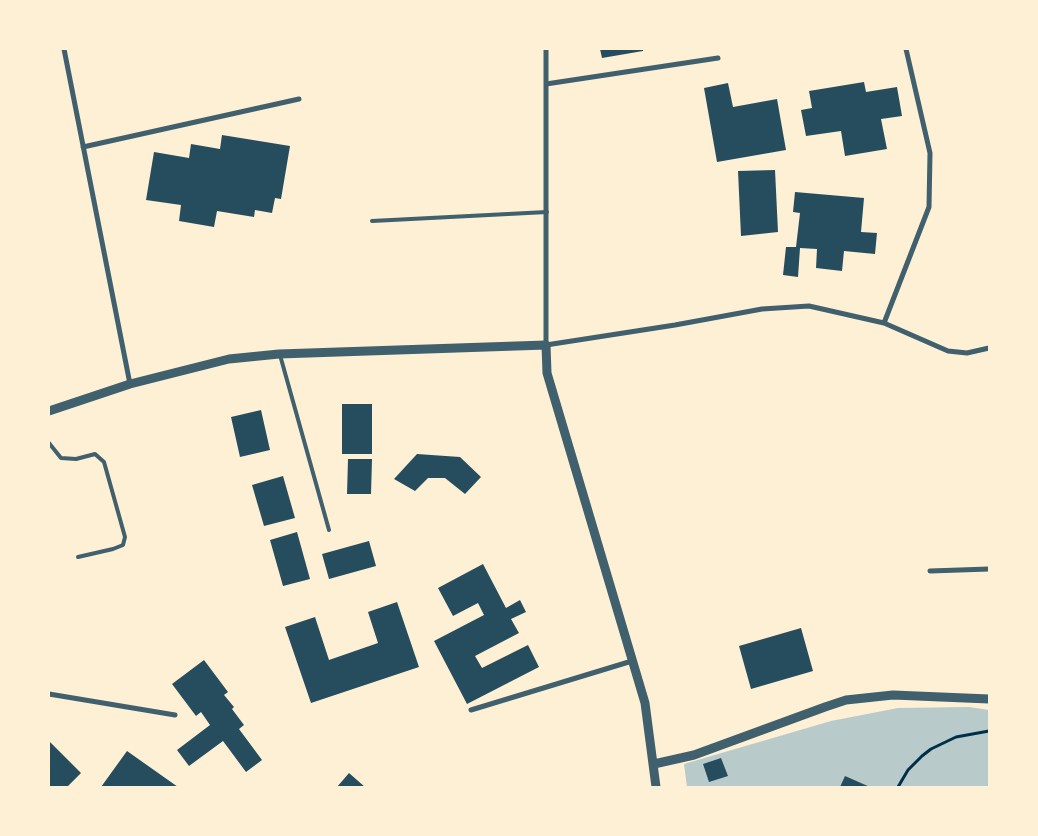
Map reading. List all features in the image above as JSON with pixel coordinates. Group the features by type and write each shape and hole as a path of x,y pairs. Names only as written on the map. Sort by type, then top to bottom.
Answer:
{"street":[{"path":"64,49 130,384"},
{"path":"546,49 547,373 645,703 656,787"},
{"path":"884,323 929,206 930,153 906,49"},
{"path":"546,84 718,58"},
{"path":"83,147 299,99"},
{"path":"49,411 130,384 229,359 279,354 546,345 762,309 809,306 884,323 948,351 967,353 989,348"},
{"path":"930,571 989,570"},
{"path":"470,710 632,661"},
{"path":"49,694 175,715"},
{"path":"654,764 694,755 825,706 846,700 893,695 989,699"}],"lane":[{"path":"372,221 547,212"},
{"path":"279,354 329,530"},
{"path":"49,443 60,458 76,459 95,454 104,462 126,537 123,545 78,557"}],"path":[{"path":"898,787 908,770 932,749 956,737 989,731"}],"shaded area":[{"path":"969,707 989,710 989,787 687,787 684,764 831,721 898,708"}],"building":[{"path":"600,49 643,49 643,51 602,58"},
{"path":"864,82 866,92 897,87 902,116 881,119 887,149 845,156 841,131 806,136 801,110 812,108 809,91"},
{"path":"728,83 733,107 777,99 786,150 717,162 704,88"},
{"path":"222,135 290,146 281,199 275,198 272,213 255,210 254,217 217,211 214,227 179,221 181,205 146,200 154,152 189,158 191,144 220,149"},
{"path":"775,170 778,232 741,236 738,171"},
{"path":"795,192 864,198 861,232 877,233 875,254 844,251 842,271 816,268 817,249 800,248 798,277 783,275 786,247 796,247 800,213 793,212"},
{"path":"342,404 372,404 372,454 342,454"},
{"path":"261,410 270,450 240,457 231,417"},
{"path":"417,454 460,457 481,477 465,494 445,478 428,478 415,491 394,479"},
{"path":"348,459 372,459 371,494 347,494"},
{"path":"283,476 295,518 264,526 252,485"},
{"path":"297,532 310,579 283,586 270,540"},
{"path":"369,541 376,566 329,579 322,554"},
{"path":"483,564 506,608 520,600 526,612 511,619 519,633 475,656 482,668 528,645 539,667 467,704 434,641 484,615 478,603 453,616 438,588"},
{"path":"397,602 419,667 311,703 285,627 315,617 329,660 378,643 368,612"},
{"path":"801,628 813,671 751,689 739,646"},
{"path":"204,660 228,692 224,695 234,707 232,709 244,725 239,729 262,760 246,772 223,741 189,766 177,750 210,725 201,712 196,716 172,684"},
{"path":"49,741 81,773 67,787 49,787"},
{"path":"127,751 178,787 101,787"},
{"path":"721,758 728,776 709,782 703,764"},
{"path":"349,773 365,787 337,787"},
{"path":"845,776 870,787 840,787"}]}
